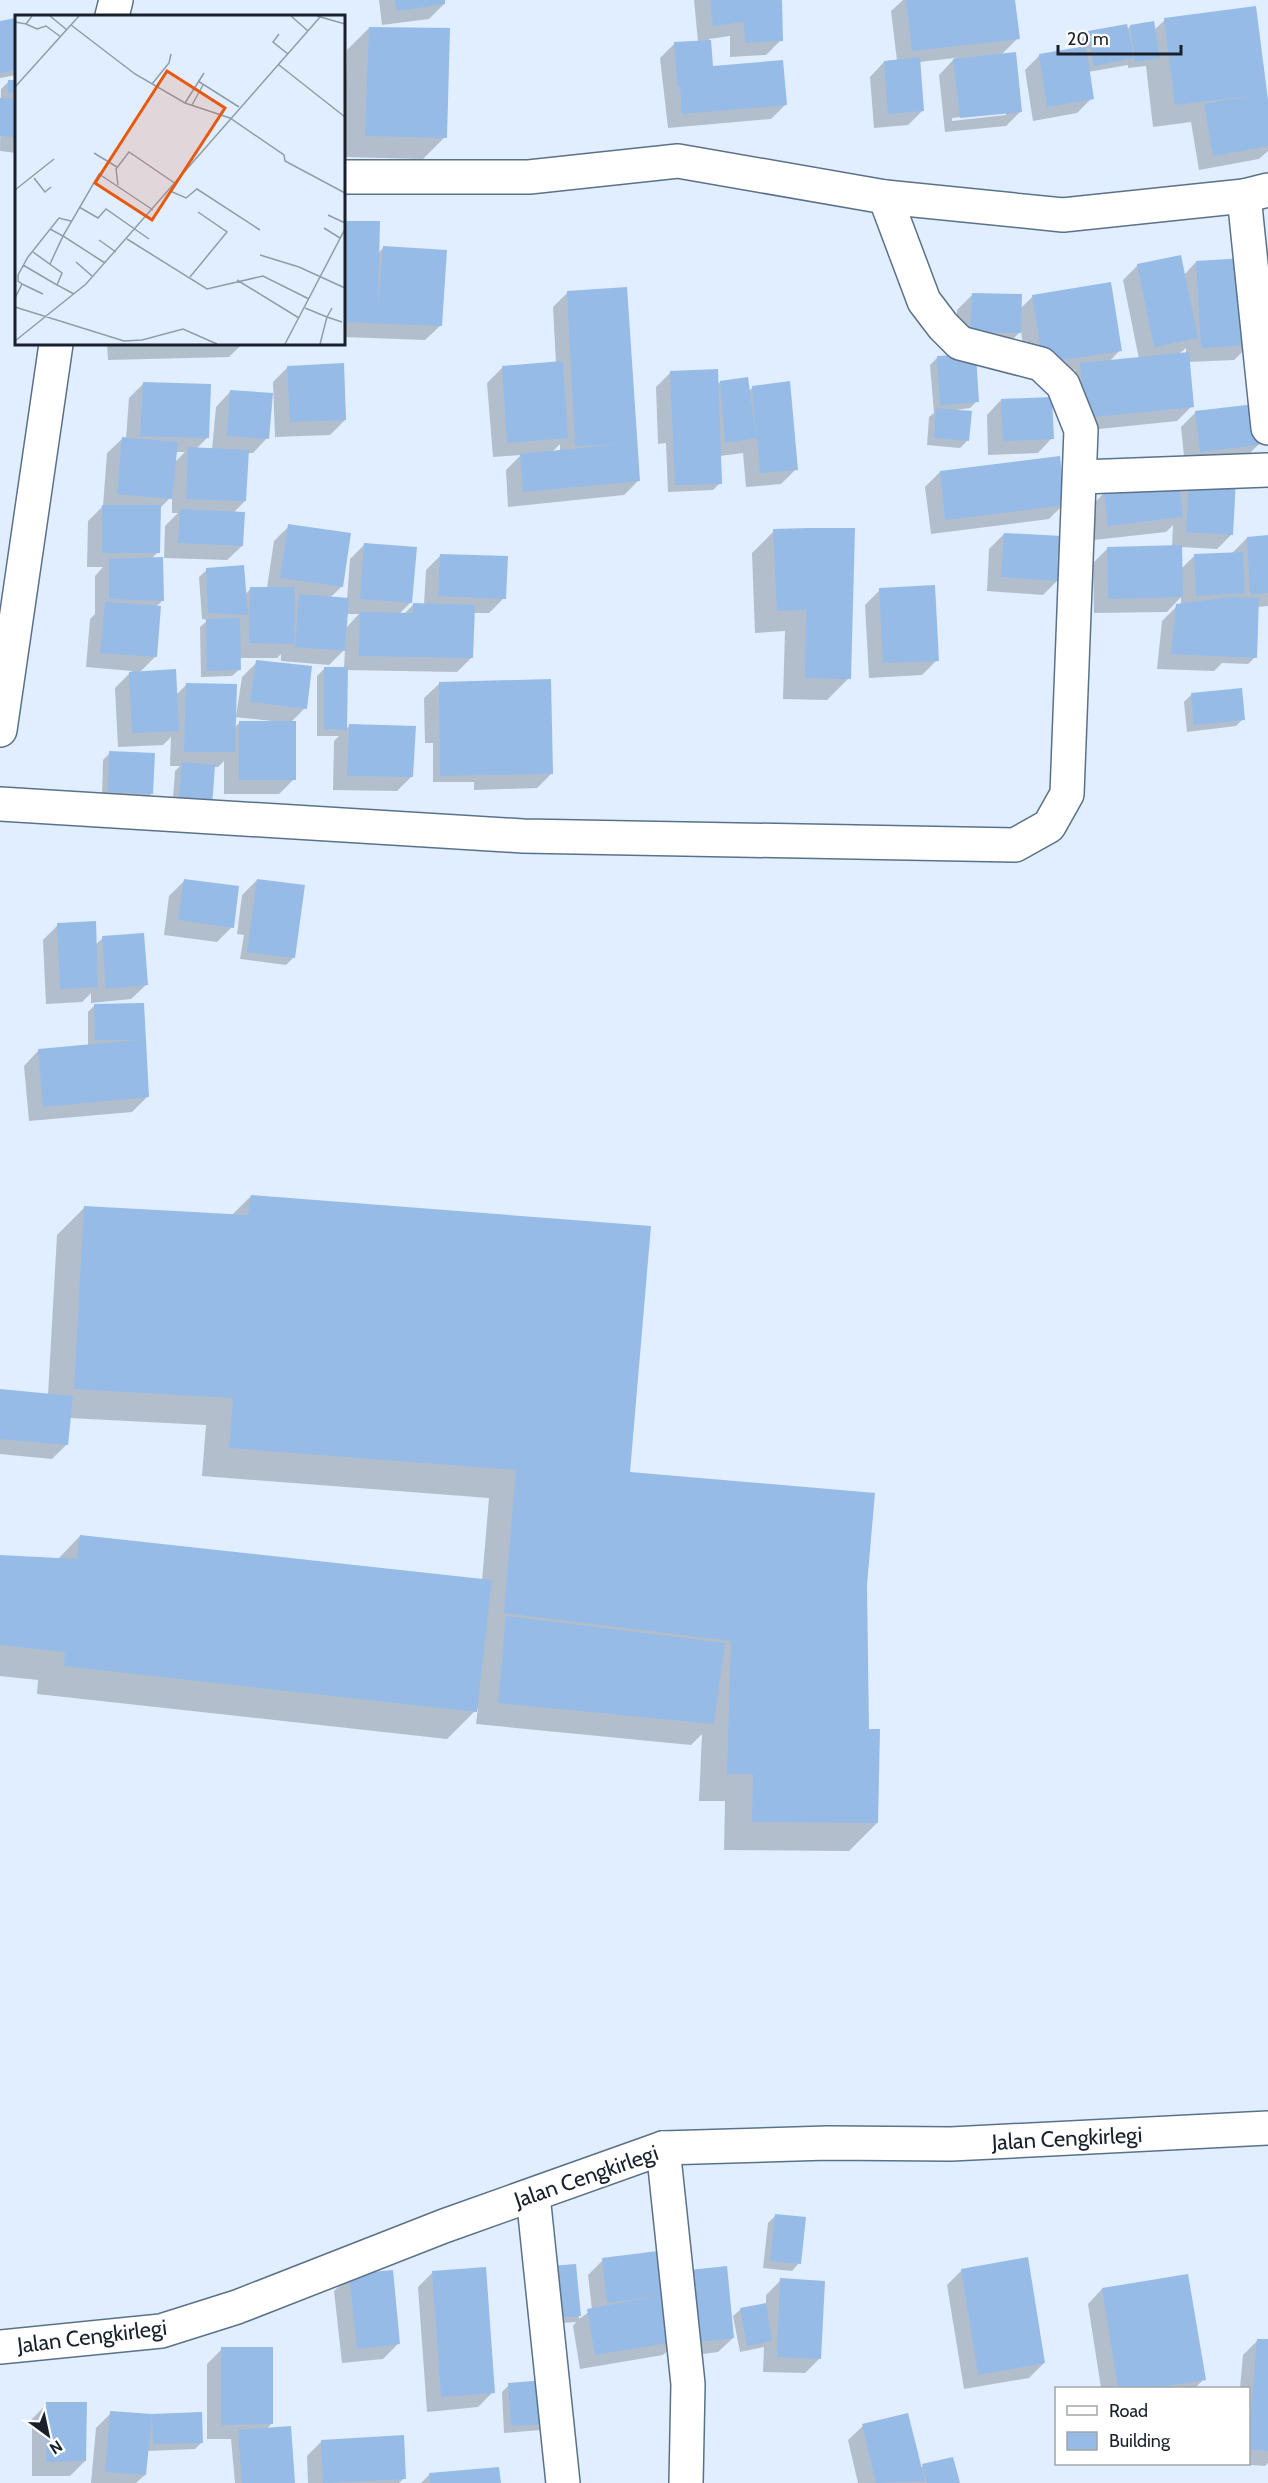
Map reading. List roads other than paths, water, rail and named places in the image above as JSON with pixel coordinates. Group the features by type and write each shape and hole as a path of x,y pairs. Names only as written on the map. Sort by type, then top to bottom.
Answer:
{"street":[{"path":"112,15 116,0"},
{"path":"345,177 529,177 678,161 885,197 1063,215 1256,193 1268,428"},
{"path":"0,804 523,836 1015,845 1049,826 1067,794 1082,477 1081,430 1063,385 1041,364 960,343 943,326 924,301 885,197"},
{"path":"0,730 7,628 56,345"},
{"path":"1082,477 1268,470"},
{"name":"Jalan Cengkirlegi","path":"0,2347 161,2331 237,2307 444,2226 663,2148 828,2143 951,2144 1268,2128"},
{"path":"663,2148 688,2384 686,2483"},
{"path":"533,2195 563,2483"}]}
